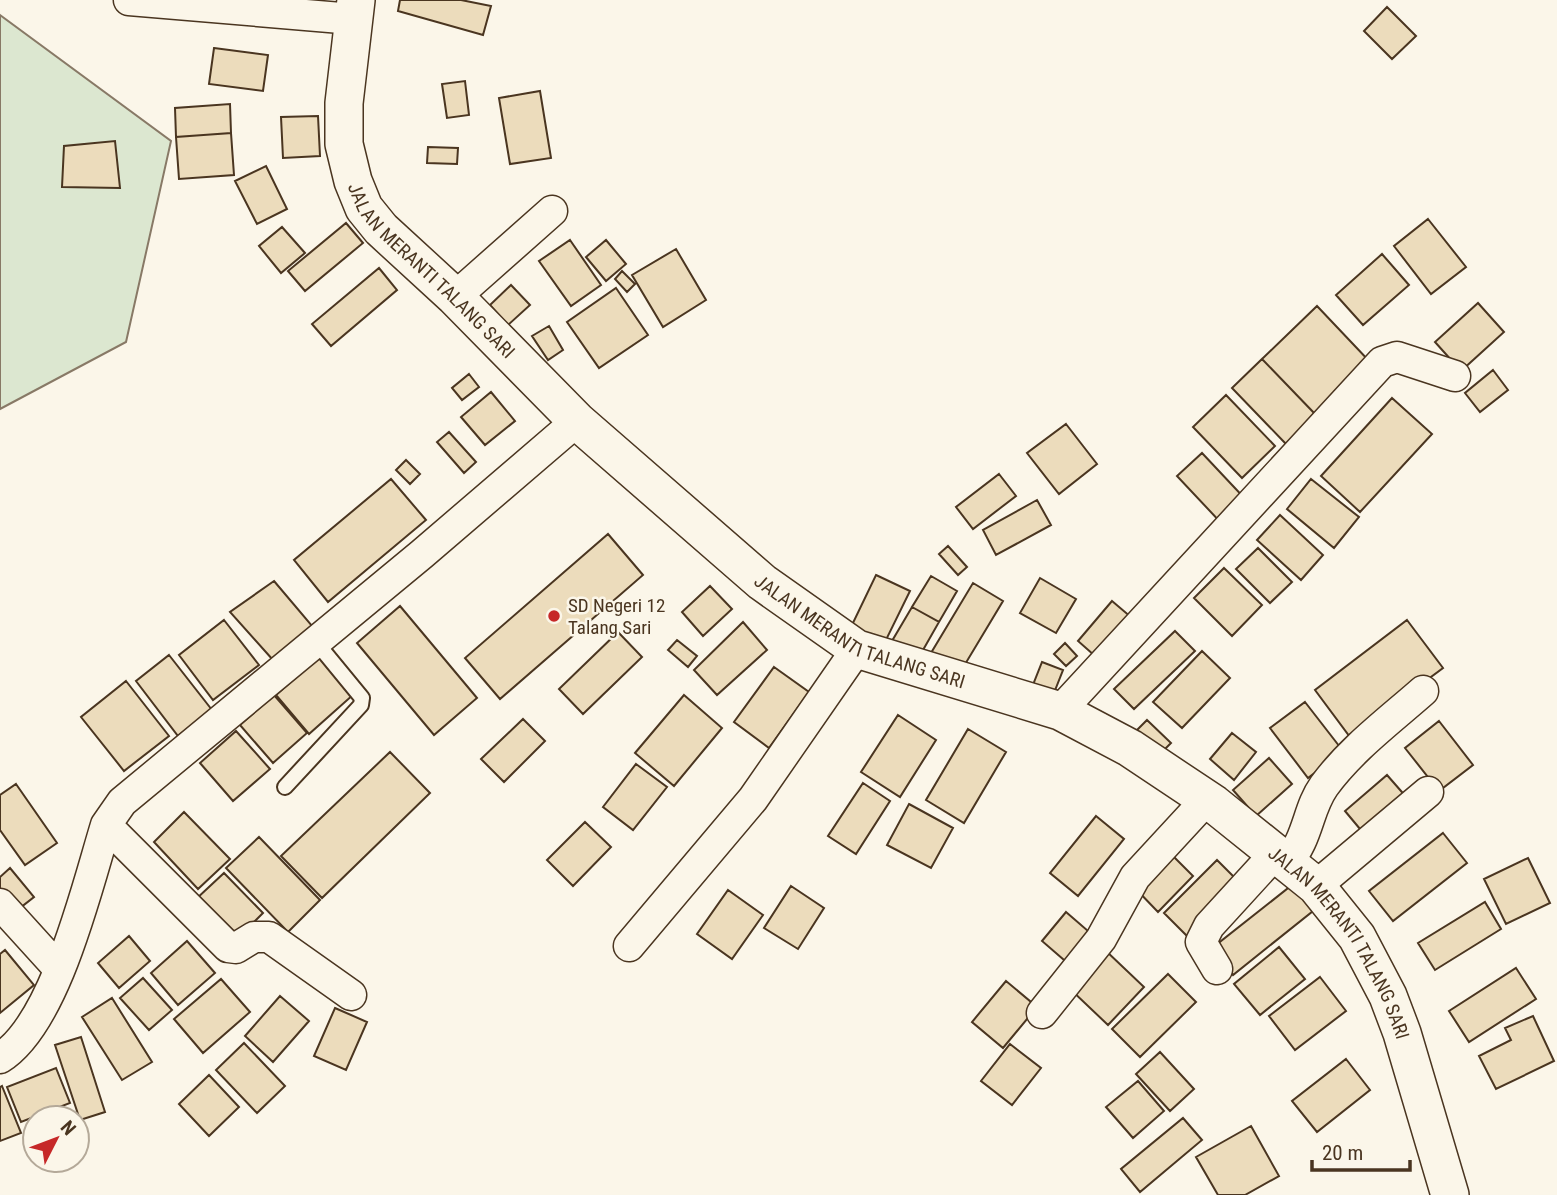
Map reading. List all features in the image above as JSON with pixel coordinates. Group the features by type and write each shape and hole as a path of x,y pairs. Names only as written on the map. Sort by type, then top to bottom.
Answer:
{"street":[{"path":"129,0 355,10"},
{"name":"JALAN MERANTI TALANG SARI","path":"355,10 344,144 353,181 364,208 381,229 455,296 578,421 762,582 857,649 1060,711 1130,748 1207,799 1280,860 1316,886 1357,937 1388,996 1402,1034 1446,1193"},
{"path":"455,296 552,211"},
{"path":"1060,711 1382,362 1397,357 1455,376"},
{"path":"0,1058 16,1048 49,998 106,825 122,802 578,421"},
{"path":"629,946 753,799 857,649"},
{"path":"1217,969 1201,942 1209,926 1306,835 1317,799 1330,778 1350,756 1423,691"},
{"path":"1316,886 1428,792"},
{"path":"1042,1013 1101,939 1135,877 1207,799"},
{"path":"106,825 228,947 236,948 254,937 269,937 351,995"},
{"path":"0,904 59,969"}],"lane":[{"path":"285,787 361,705 362,698 316,642"}],"green space":[{"path":"0,15 171,141 126,342 0,409"}],"building":[{"path":"400,0 461,0 491,6 483,35 398,11"},
{"path":"1387,7 1416,36 1392,59 1364,31"},
{"path":"214,48 268,55 263,91 209,84"},
{"path":"465,81 469,115 447,118 442,84"},
{"path":"540,91 551,158 510,164 499,98"},
{"path":"230,104 231,133 176,137 175,108"},
{"path":"318,116 320,156 283,158 281,117"},
{"path":"231,133 234,175 179,179 176,137"},
{"path":"115,141 120,188 62,187 64,146"},
{"path":"428,147 458,148 457,164 427,163"},
{"path":"266,166 287,209 257,224 235,181"},
{"path":"1428,219 1466,267 1431,294 1394,246"},
{"path":"346,223 363,243 305,291 288,271"},
{"path":"282,227 305,253 281,273 259,246"},
{"path":"570,240 601,285 571,306 539,261"},
{"path":"606,240 626,264 606,281 586,257"},
{"path":"676,249 706,300 663,327 632,275"},
{"path":"1382,254 1409,285 1363,325 1336,295"},
{"path":"379,268 397,290 331,346 312,324"},
{"path":"622,271 635,284 627,292 615,279"},
{"path":"511,285 530,305 508,325 490,305"},
{"path":"616,288 648,335 599,368 567,322"},
{"path":"1478,303 1504,332 1461,371 1435,342"},
{"path":"1317,306 1371,363 1316,415 1262,359"},
{"path":"549,326 563,350 548,360 532,336"},
{"path":"1262,359 1316,415 1286,444 1232,388"},
{"path":"1493,370 1508,390 1480,412 1465,393"},
{"path":"469,374 479,387 462,400 452,388"},
{"path":"491,392 515,421 485,445 461,417"},
{"path":"1226,395 1275,446 1242,478 1193,427"},
{"path":"1392,398 1432,434 1360,512 1321,476"},
{"path":"1066,424 1097,464 1059,494 1027,453"},
{"path":"449,432 476,462 464,473 437,442"},
{"path":"1202,453 1249,503 1224,526 1177,476"},
{"path":"406,460 420,474 410,484 396,470"},
{"path":"999,474 1016,496 973,529 956,507"},
{"path":"391,479 426,520 328,602 294,560"},
{"path":"1311,479 1359,517 1334,548 1287,509"},
{"path":"1037,500 1051,525 996,555 983,530"},
{"path":"1280,515 1323,555 1301,580 1257,540"},
{"name":"SD Negeri 12 Talang Sari","path":"608,534 643,575 500,699 465,658"},
{"path":"948,546 967,567 958,575 939,554"},
{"path":"1258,548 1292,582 1270,603 1236,569"},
{"path":"1224,568 1262,605 1232,636 1194,598"},
{"path":"876,575 910,591 884,644 851,627"},
{"path":"931,576 957,591 939,622 912,607"},
{"path":"1040,578 1076,599 1056,633 1020,613"},
{"path":"274,581 313,627 273,660 230,612"},
{"path":"973,583 1003,601 958,676 928,658"},
{"path":"710,586 732,609 703,636 682,612"},
{"path":"1112,601 1138,623 1103,663 1078,641"},
{"path":"400,606 477,698 434,735 357,643"},
{"path":"912,607 939,622 919,657 892,641"},
{"path":"224,620 259,665 213,700 179,655"},
{"path":"1407,620 1443,668 1350,737 1315,690"},
{"path":"743,622 767,650 717,695 694,670"},
{"path":"1175,631 1195,651 1134,709 1114,689"},
{"path":"618,632 642,657 583,714 559,689"},
{"path":"677,640 697,656 688,667 668,650"},
{"path":"1065,643 1077,656 1066,666 1054,654"},
{"path":"1202,651 1230,678 1182,728 1153,702"},
{"path":"169,655 212,710 178,736 136,681"},
{"path":"320,656 354,694 309,734 276,695"},
{"path":"1042,662 1063,670 1050,703 1029,695"},
{"path":"774,667 809,692 769,748 734,722"},
{"path":"126,681 169,736 124,771 81,717"},
{"path":"274,695 307,733 273,763 240,725"},
{"path":"684,695 722,728 674,786 635,753"},
{"path":"1305,702 1343,751 1308,778 1270,728"},
{"path":"898,715 936,740 900,797 861,772"},
{"path":"523,719 545,741 504,782 481,759"},
{"path":"1147,720 1171,743 1159,755 1135,732"},
{"path":"1439,721 1473,765 1439,791 1405,748"},
{"path":"968,729 1006,752 964,823 926,800"},
{"path":"236,731 270,769 233,801 200,763"},
{"path":"1232,733 1256,752 1234,780 1210,759"},
{"path":"390,752 430,793 322,898 281,856"},
{"path":"1269,758 1292,784 1256,816 1233,790"},
{"path":"636,764 667,787 633,830 603,807"},
{"path":"1387,775 1408,799 1365,835 1345,811"},
{"path":"863,783 890,801 856,854 828,836"},
{"path":"16,784 57,843 25,865 0,830 0,795"},
{"path":"909,804 953,828 931,868 887,845"},
{"path":"184,812 230,859 198,889 154,842"},
{"path":"1096,816 1124,839 1078,896 1050,873"},
{"path":"585,822 611,847 573,886 547,860"},
{"path":"1443,833 1467,863 1393,921 1369,891"},
{"path":"259,837 320,900 288,932 226,868"},
{"path":"1168,851 1193,876 1158,912 1133,886"},
{"path":"1528,858 1550,903 1506,924 1484,879"},
{"path":"1217,860 1241,884 1188,937 1164,913"},
{"path":"10,868 34,897 16,911 0,892 0,877"},
{"path":"224,873 263,913 235,941 195,900"},
{"path":"1292,885 1313,911 1233,975 1211,949"},
{"path":"791,886 824,908 798,949 764,928"},
{"path":"728,890 763,915 732,959 697,934"},
{"path":"1485,902 1501,929 1435,970 1418,943"},
{"path":"1066,912 1095,937 1071,966 1042,941"},
{"path":"129,936 150,961 119,988 98,963"},
{"path":"187,941 215,973 178,1005 151,973"},
{"path":"1279,947 1305,979 1260,1015 1234,984"},
{"path":"1104,949 1144,987 1108,1025 1068,987"},
{"path":"5,950 34,985 0,1013 0,954"},
{"path":"1516,968 1536,999 1469,1042 1449,1011"},
{"path":"1168,974 1196,1002 1140,1057 1112,1029"},
{"path":"1320,977 1346,1011 1295,1050 1269,1016"},
{"path":"143,978 172,1010 149,1030 120,998"},
{"path":"221,979 250,1012 203,1053 174,1019"},
{"path":"1006,981 1037,1007 1003,1048 972,1022"},
{"path":"280,996 309,1021 273,1062 245,1036"},
{"path":"112,998 152,1062 122,1080 82,1017"},
{"path":"335,1008 367,1022 346,1070 314,1056"},
{"path":"1533,1016 1554,1061 1496,1089 1479,1056 1511,1040 1505,1028"},
{"path":"81,1037 105,1112 91,1116 91,1104 75,1104 55,1045"},
{"path":"244,1043 285,1086 257,1113 216,1070"},
{"path":"1010,1044 1041,1068 1012,1105 981,1081"},
{"path":"1160,1052 1194,1089 1170,1111 1136,1074"},
{"path":"1346,1059 1370,1090 1317,1132 1292,1101"},
{"path":"56,1068 70,1103 21,1104 21,1122 7,1087"},
{"path":"209,1075 239,1107 209,1136 179,1104"},
{"path":"1138,1081 1164,1111 1133,1138 1106,1107"},
{"path":"2,1086 21,1133 0,1141"},
{"path":"1183,1118 1202,1140 1140,1192 1121,1169"},
{"path":"1251,1126 1279,1176 1245,1195 1218,1195 1196,1157"}],"place":[{"name":"SD Negeri 12 Talang Sari","path":"554,616"}]}
